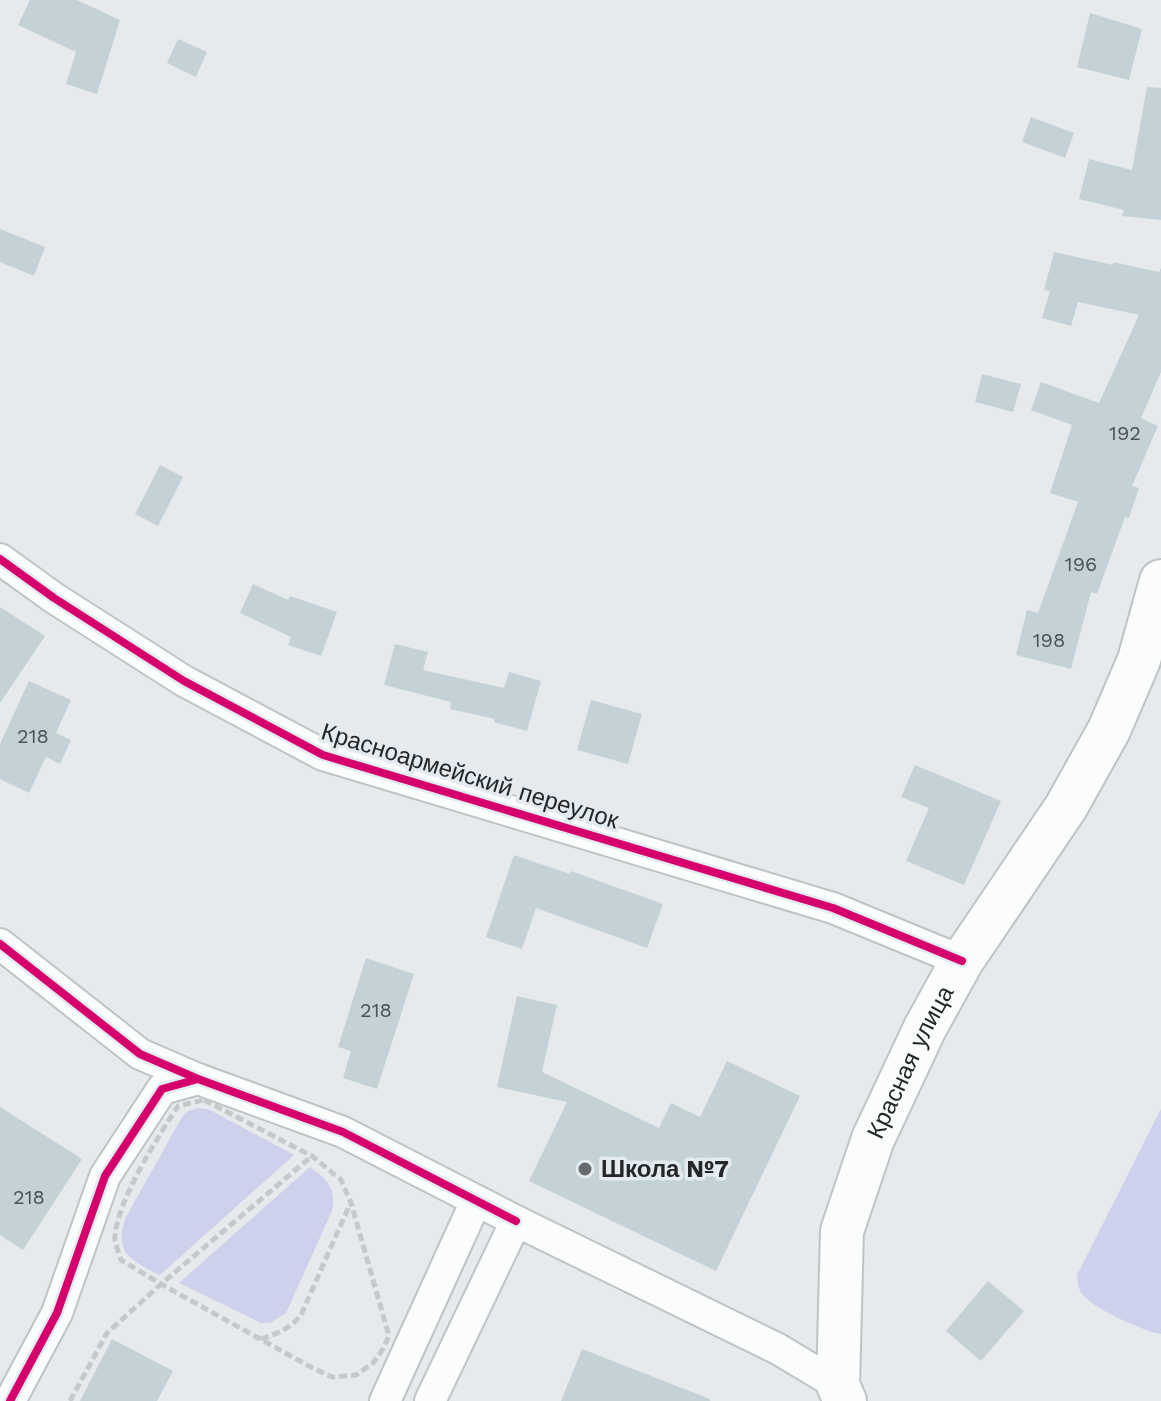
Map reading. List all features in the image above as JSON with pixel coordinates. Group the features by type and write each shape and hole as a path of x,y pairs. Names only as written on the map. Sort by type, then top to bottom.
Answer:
{"main road":[{"name":"Красная улица","path":"841,1393 842,1231 873,1139 925,1028 962,961 1066,807 1109,730 1139,660 1161,581"}],"street":[{"name":"Красноармейский переулок","path":"0,559 54,598 184,681 323,755 833,908 962,961"},
{"path":"0,944 140,1054 198,1079 343,1132 516,1221 778,1349 841,1393"},
{"path":"10,1401 57,1313 105,1176 162,1089 198,1079"},
{"path":"385,1401 476,1201"},
{"path":"430,1401 516,1221"}],"path":[{"path":"204,1100 312,1156 341,1180 351,1203 389,1336 373,1363 356,1375 332,1377 161,1284 121,1260 114,1238 123,1206 155,1141 178,1106 204,1100"},
{"path":"70,1401 107,1333 312,1156"},
{"path":"261,1339 279,1333 301,1315 351,1203"}],"shaded area":[{"path":"197,1108 208,1109 294,1155 160,1275 127,1254 123,1247 122,1229 182,1117"},
{"path":"1161,1109 1161,1334 1131,1324 1096,1306 1081,1292 1077,1275"},
{"path":"310,1167 332,1191 332,1211 286,1313 270,1323 261,1323 179,1283"}],"building":[{"path":"30,0 77,0 120,20 97,94 66,84 76,52 18,25"},
{"path":"1090,13 1142,29 1129,80 1077,67"},
{"path":"178,39 207,52 196,77 167,63"},
{"path":"1147,87 1161,88 1161,220 1122,216 1124,210 1079,199 1089,159 1132,170"},
{"path":"1031,117 1074,133 1065,158 1022,142"},
{"path":"0,229 45,247 34,276 0,262"},
{"path":"1054,252 1159,272 1161,268 1161,372 1141,418 1158,426 1132,486 1139,488 1129,518 1125,517 1097,594 1091,592 1071,669 1016,655 1027,610 1038,613 1078,502 1050,493 1072,425 1031,410 1041,382 1099,403 1139,315 1078,302 1071,326 1042,318 1050,291 1044,290"},
{"path":"982,374 1021,384 1013,412 975,402"},
{"path":"160,465 183,477 158,526 135,514"},
{"path":"253,584 288,600 290,596 337,612 321,656 288,645 291,637 240,613"},
{"path":"0,607 45,636 0,703"},
{"path":"395,644 428,652 423,670 504,688 509,672 541,681 527,731 494,722 495,719 450,709 451,702 384,685"},
{"path":"29,681 71,700 56,733 71,740 60,764 46,757 29,793 0,779 0,744"},
{"path":"591,700 642,714 628,764 577,750"},
{"path":"915,765 1001,801 964,885 906,861 929,808 901,797"},
{"path":"514,855 570,874 571,871 663,904 647,948 536,908 522,949 486,937"},
{"path":"366,958 414,974 377,1089 343,1078 351,1051 338,1047"},
{"name":"Школа №7","path":"517,996 557,1005 542,1072 659,1128 671,1103 700,1117 727,1061 800,1096 716,1271 529,1181 567,1102 497,1087"},
{"path":"0,1107 82,1159 23,1250 0,1235"},
{"path":"988,1281 1024,1311 981,1361 946,1331"},
{"path":"112,1339 173,1371 157,1401 80,1401"},
{"path":"582,1349 710,1399 710,1401 561,1401"}],"cycle path":[{"path":"0,559 54,598 184,681 323,755 833,908 962,961"},
{"path":"0,944 140,1054 198,1079 343,1132 516,1221"},
{"path":"10,1401 57,1313 105,1176 162,1089 198,1079"}],"place":[{"name":"Школа №7","path":"585,1169"}]}
